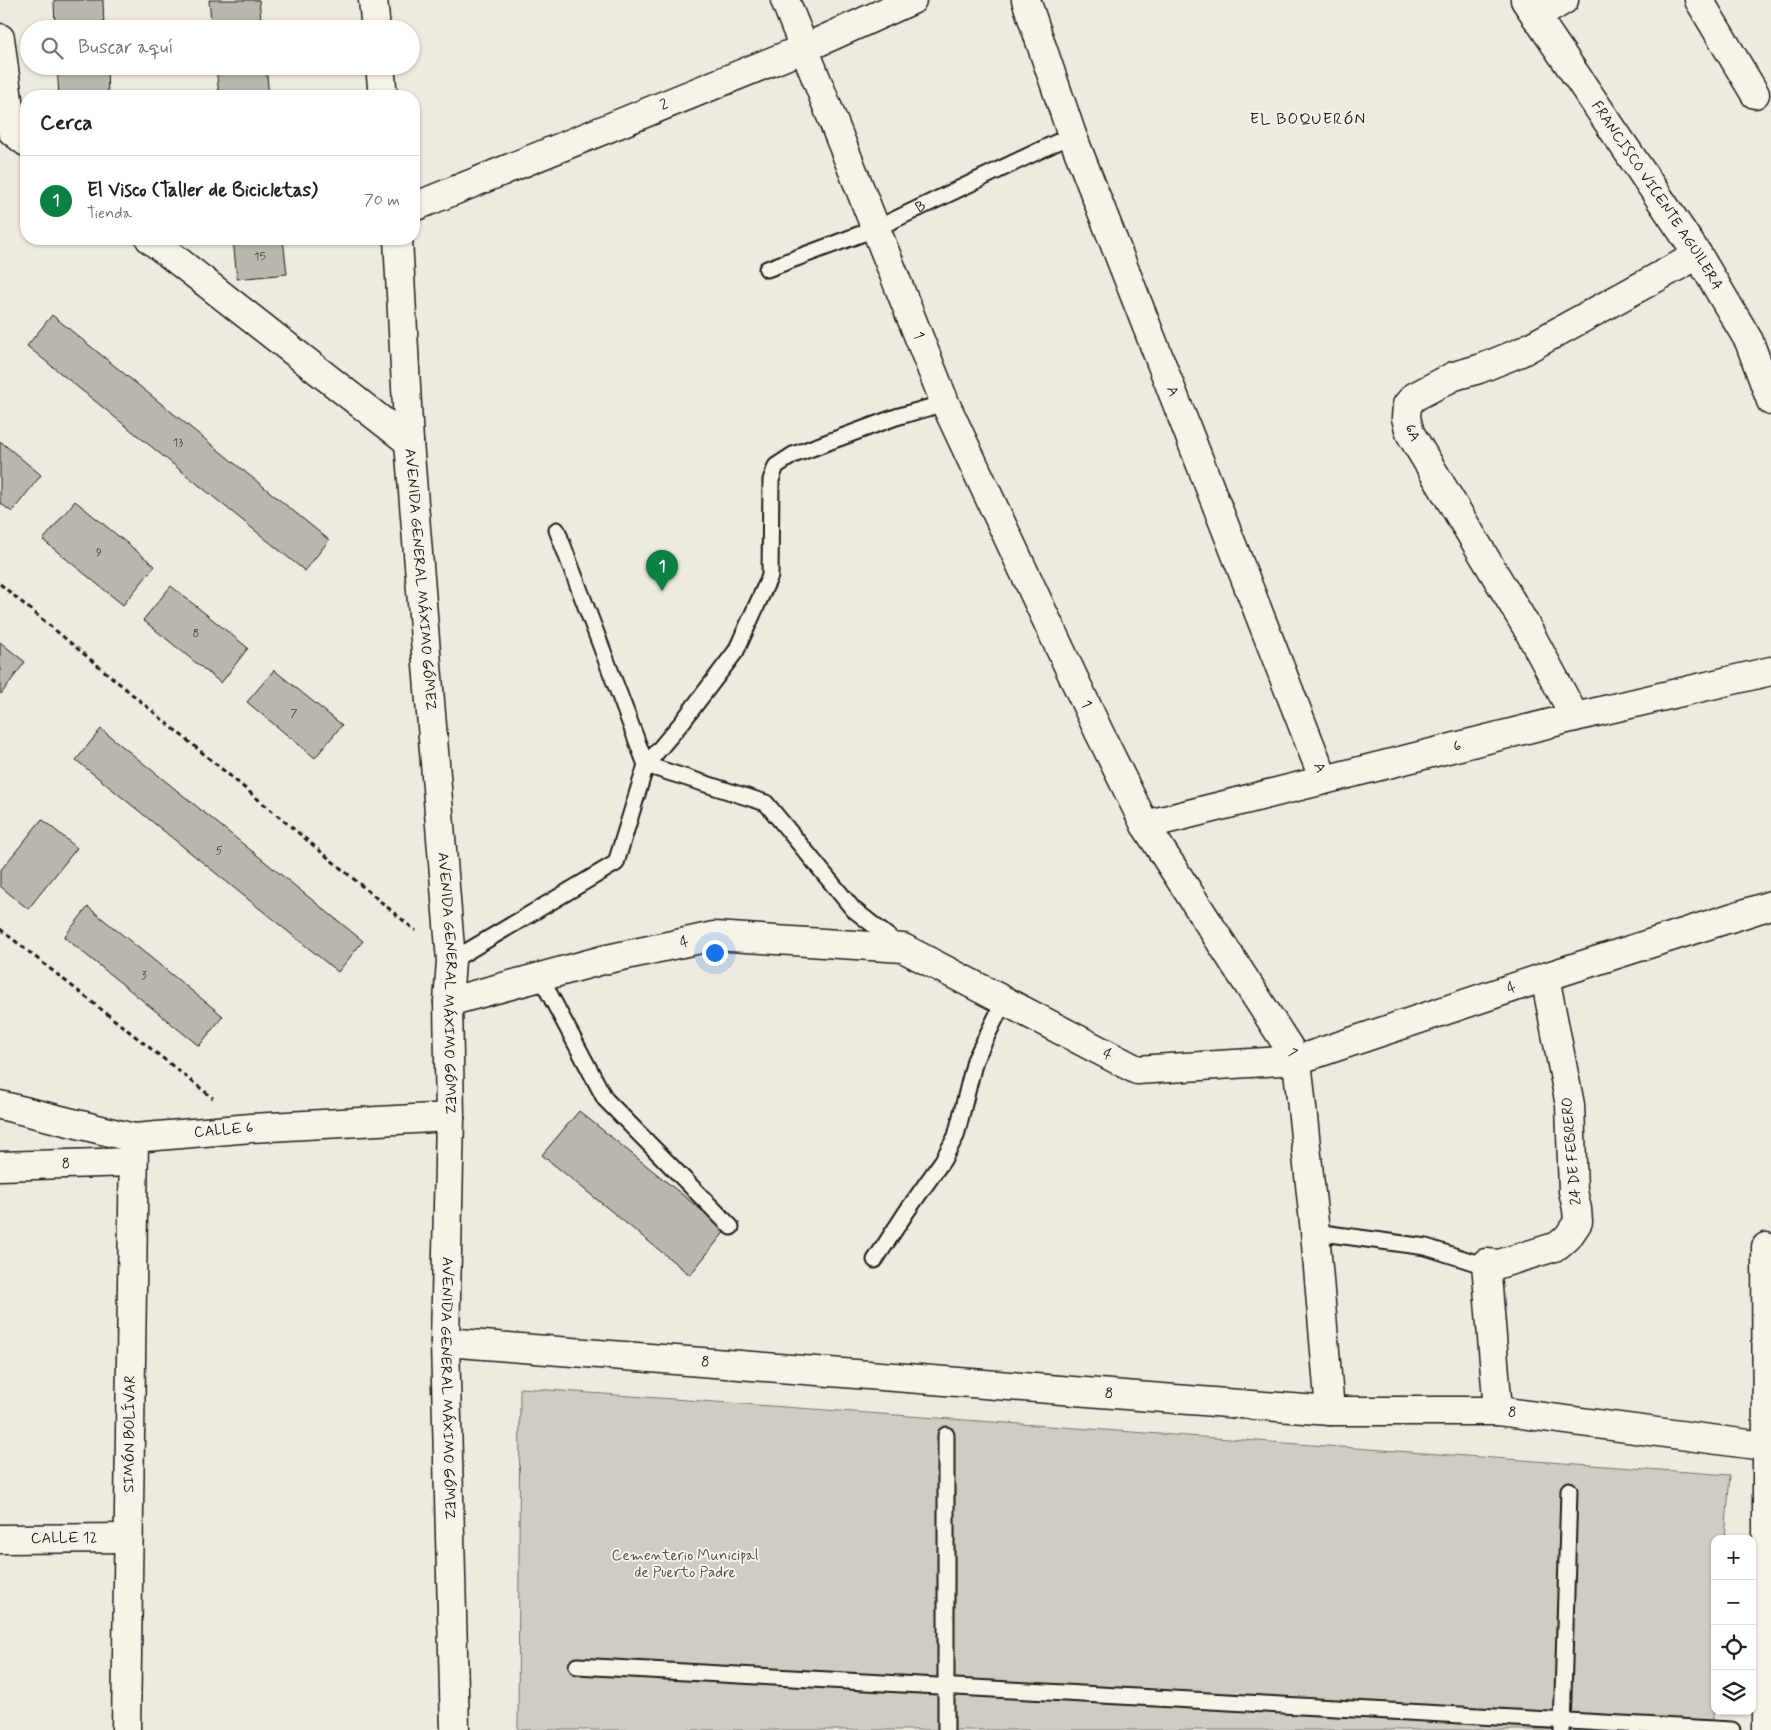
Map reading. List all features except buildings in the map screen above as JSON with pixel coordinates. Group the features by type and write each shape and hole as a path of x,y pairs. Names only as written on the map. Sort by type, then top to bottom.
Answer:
{"street":[{"path":"373,0 375,20"},
{"name":"1","path":"785,0 945,403 1099,732 1145,825 1297,1060 1315,1232 1330,1412"},
{"name":"2","path":"420,205 805,48 912,0"},
{"name":"A","path":"1026,0 1072,135 1324,780"},
{"path":"1531,9 1564,0"},
{"path":"1699,0 1755,94"},
{"name":"FRANCISCO VICENTE AGUILERA","path":"1531,9 1698,254 1749,341 1768,385"},
{"path":"0,38 12,131 20,137"},
{"path":"381,75 382,90"},
{"path":"158,245 409,442"},
{"name":"AVENIDA GENERAL MÁXIMO GÓMEZ","path":"398,245 409,442 451,961 448,1002 450,1117 445,1342 455,1730"},
{"name":"6A","path":"1575,717 1526,626 1410,433 1406,418 1407,406 1414,397 1436,384 1521,352 1698,254"},
{"name":"6","path":"1145,825 1575,717 1771,671"},
{"name":"4","path":"448,1002 603,960 714,936 903,948 1137,1070 1297,1060 1545,977 1771,905"},
{"name":"24 DE FEBRERO","path":"1486,1263 1499,1264 1558,1246 1568,1237 1578,1222 1573,1191 1570,1105 1545,977"},
{"name":"CALLE 6","path":"0,1104 134,1150 251,1128 450,1117"},
{"name":"8","path":"0,1166 134,1150"},
{"name":"SIMÓN BOLÍVAR","path":"126,1730 134,1150"},
{"path":"1766,1247 1769,1447 1766,1730"},
{"path":"1486,1263 1498,1411"},
{"name":"8","path":"445,1342 1330,1412 1498,1411 1769,1447"},
{"name":"CALLE 12","path":"0,1539 128,1538"}],"lane":[{"name":"B","path":"767,269 877,228 1072,135"},
{"path":"451,961 616,862 646,765 683,721 736,651 770,576 771,480 776,466 794,455 896,417 945,403"},
{"path":"557,530 646,765"},
{"path":"646,765 766,803 853,909 903,948"},
{"path":"541,978 605,1099 732,1227"},
{"path":"875,1260 943,1160 956,1136 975,1060 1004,1001"},
{"path":"1315,1232 1426,1247 1473,1262 1486,1263"},
{"path":"946,1435 946,1730"},
{"path":"1562,1725 1569,1490"},
{"path":"577,1666 946,1686 1562,1725 1732,1730"}],"path":[{"path":"0,584 451,961"},
{"path":"0,929 251,1128"}],"green space":[{"name":"Cementerio Municipal de Puerto Padre","path":"520,1388 1730,1475 1725,1535 1711,1535 1712,1730 518,1730"}],"place":[{"name":"El Visco (Taller de Bicicletas)","path":"662,591"}],"district":[{"name":"EL BOQUERÓN","path":"1308,119"}]}
